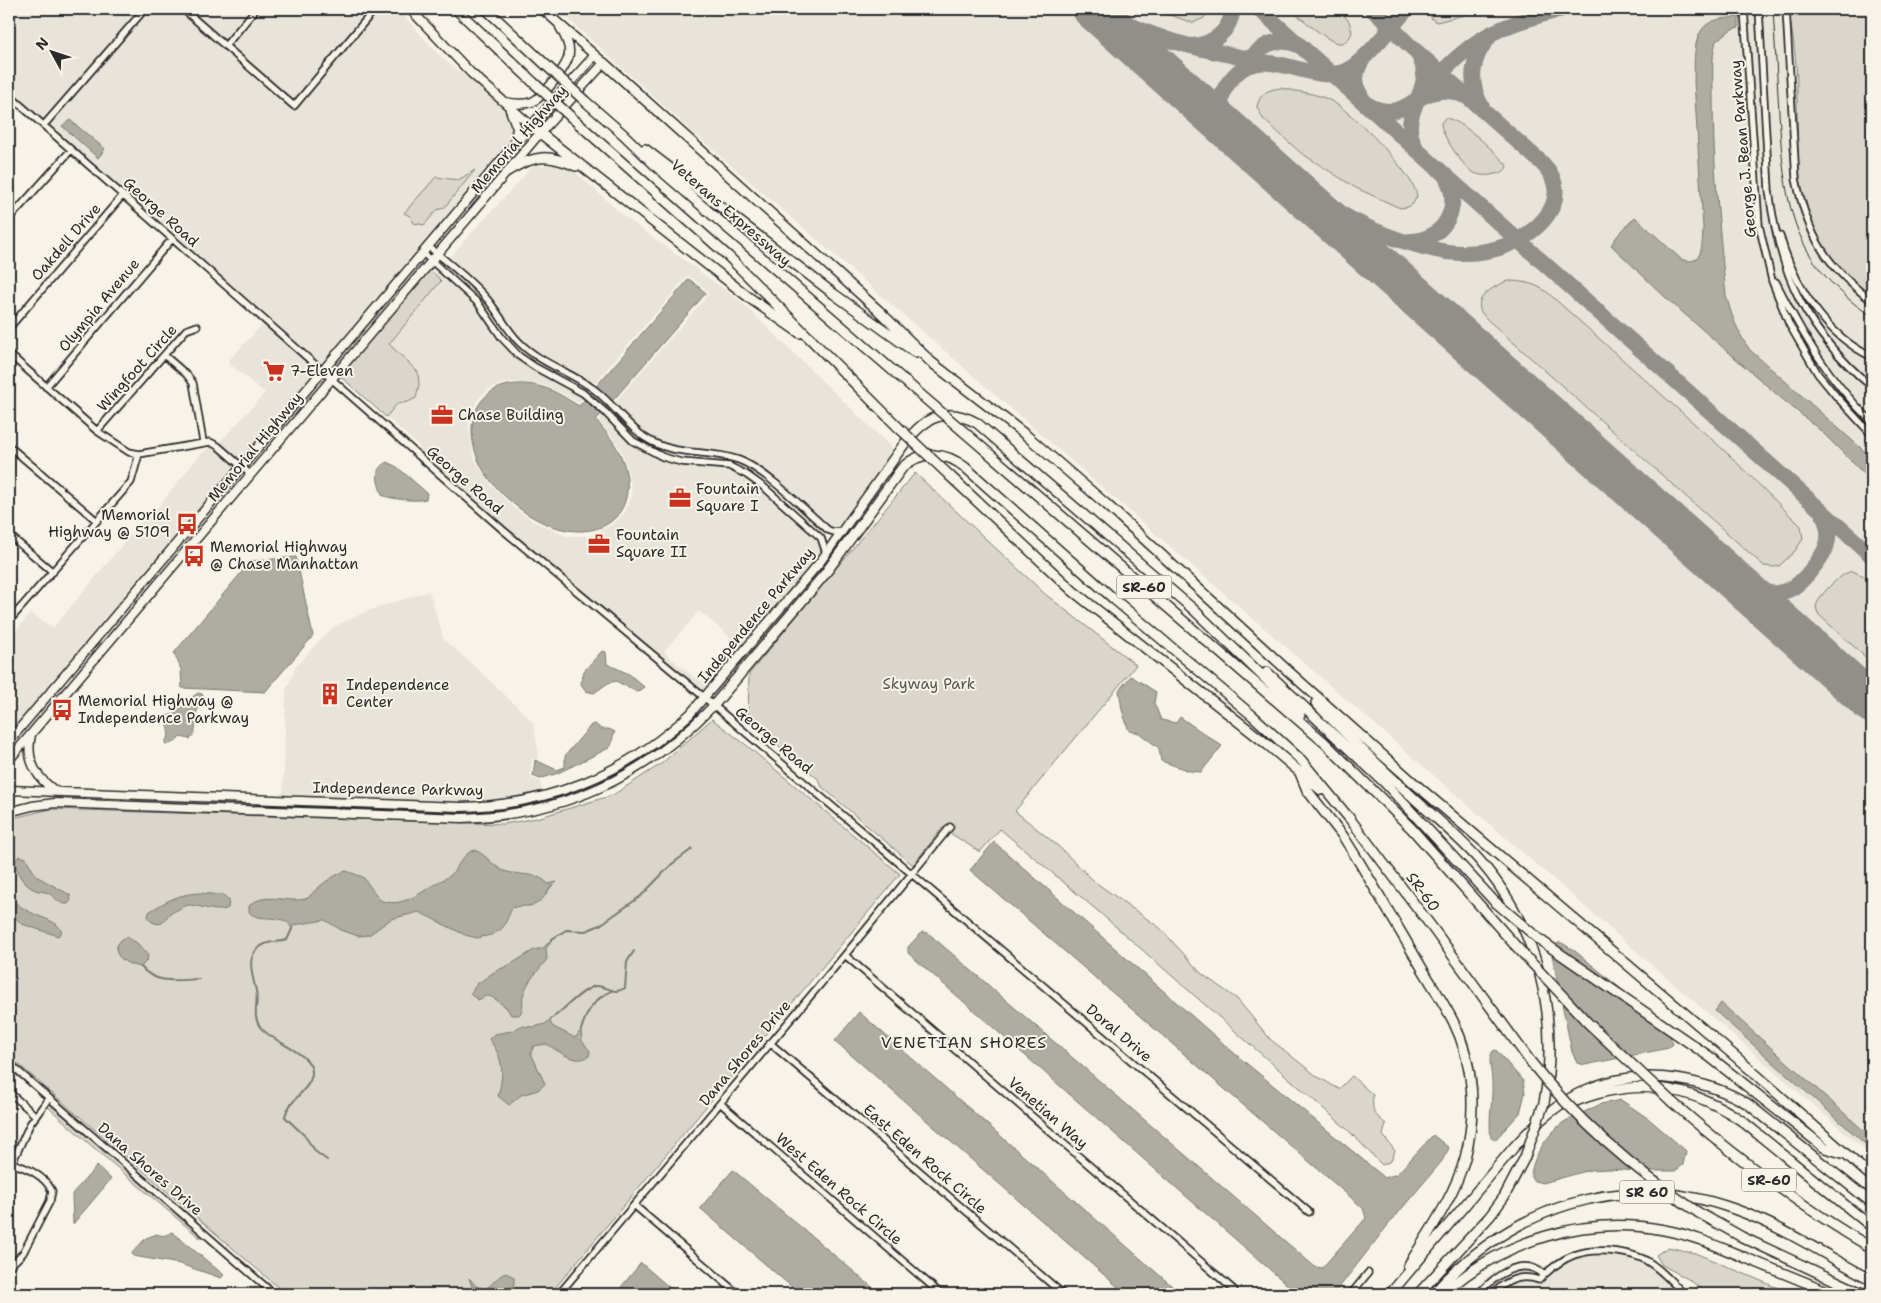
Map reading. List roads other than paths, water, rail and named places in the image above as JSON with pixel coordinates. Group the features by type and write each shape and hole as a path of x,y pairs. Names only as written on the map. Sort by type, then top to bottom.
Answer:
{"highway":[{"path":"456,9 571,117 728,256 811,340"},
{"name":"Veterans Expressway","path":"486,9 657,167 963,432"},
{"path":"604,63 878,310 931,362"},
{"path":"540,133 751,299 811,340"},
{"path":"623,134 662,161 878,327 931,362 1027,436 1106,504 1287,670 1414,783 1736,1057 1872,1177"},
{"path":"509,170 529,159 544,157 559,159 587,171"},
{"name":"SR-60","path":"811,340 898,427 1073,591 1299,771 1349,818 1530,1061 1559,1096 1595,1132 1655,1182 1699,1213 1742,1237 1864,1294"},
{"path":"885,471 924,422 943,416 970,419 988,431 1193,609 1278,690 1325,743"},
{"name":"SR-60","path":"963,432 1325,743 1412,829 1514,944 1588,1023 1672,1102 1718,1141 1772,1182 1872,1248"},
{"path":"714,705 824,575 902,468 920,456 939,455 954,460 971,472 1115,600 1253,716 1302,761 1349,818"},
{"path":"1193,609 1210,620 1348,746 1384,782 1494,901 1540,940 1710,1057 1825,1148 1845,1154"},
{"path":"1287,670 1353,741 1469,849 1490,874 1510,902 1525,931 1534,953 1547,1004 1550,1043 1547,1085 1544,1103 1525,1157 1504,1197 1490,1216 1418,1294"},
{"path":"1299,771 1307,790 1343,836 1358,860 1453,1022 1465,1052 1471,1079 1473,1108 1470,1135 1454,1187 1437,1220 1390,1294"},
{"path":"1390,1294 1514,1147 1548,1114 1580,1092 1622,1078 1668,1078 1722,1090 1748,1104 1872,1203"},
{"path":"1548,1114 1591,1095 1623,1088 1651,1087 1692,1095 1716,1104 1742,1121 1872,1227"},
{"name":"SR 60","path":"1433,1294 1458,1268 1475,1254 1499,1237 1536,1216 1564,1205 1590,1198 1651,1192 1708,1201 1734,1209 1791,1236 1872,1280"},
{"name":"SR 60","path":"1443,1294 1485,1263 1528,1242 1578,1229 1619,1226 1664,1230 1706,1241 1834,1294"}],"main road":[{"path":"410,9 461,63 540,133"},
{"path":"542,9 604,63"},
{"path":"506,104 525,104 534,100 565,66 570,54 569,47 557,22"},
{"name":"Memorial Highway","path":"9,741 514,145 595,55"},
{"name":"Memorial Highway","path":"9,760 540,133 604,63"},
{"path":"506,104 516,124 517,134 514,145"},
{"name":"Independence Parkway","path":"9,790 482,806 513,803 573,787 619,766 665,735 705,698 826,553 885,471"},
{"path":"162,560 172,567"},
{"path":"100,634 109,641"},
{"path":"44,700 53,708"},
{"name":"Independence Parkway","path":"9,812 55,803 455,818 515,814 572,800 640,767 672,744 714,705"},
{"path":"32,732 30,749 34,770 40,780 57,792"}],"street":[{"path":"44,125 145,9"},
{"path":"183,9 226,44 294,106 375,9"},
{"path":"226,44 256,9"},
{"name":"George J. Bean Parkway","path":"1744,9 1758,216 1764,252 1781,304 1802,347 1818,374 1872,435"},
{"name":"George J. Bean Parkway","path":"1759,9 1769,190 1778,243 1793,288 1819,331 1854,372 1872,387"},
{"path":"1786,9 1796,179 1802,205 1809,227 1821,250 1853,286 1872,301"},
{"name":"George Road","path":"10,99 44,125 503,530 714,705 913,874"},
{"path":"9,219 71,150"},
{"path":"1769,190 1782,242 1802,288 1817,311 1830,326 1846,341 1872,356"},
{"name":"Oakdell Drive","path":"9,328 123,196"},
{"name":"Olympia Avenue","path":"46,387 172,238"},
{"path":"425,250 438,255 485,297 508,330 525,348 543,361 588,385 616,409 639,433 652,442 664,448 684,452 722,455 744,462 771,481 828,530 834,532 843,531"},
{"path":"425,250 432,261 478,303 502,338 519,356 535,367 582,392 609,415 626,435 652,453 673,460 729,466 747,475 765,488 821,538 826,553"},
{"path":"1764,252 1796,322 1815,355 1846,396 1872,422"},
{"name":"Wingfoot Circle","path":"97,430 186,330 197,326"},
{"path":"9,354 97,430 129,452 139,454 210,442 218,446 250,474"},
{"path":"164,355 187,374 193,382 203,442"},
{"path":"9,446 98,521"},
{"path":"9,621 131,482 139,454"},
{"path":"9,535 53,572"},
{"name":"Dana Shores Drive","path":"561,1294 913,874 950,827"},
{"name":"Doral Drive","path":"913,874 1310,1212"},
{"name":"Venetian Way","path":"845,955 1234,1290"},
{"name":"East Eden Rock Circle","path":"770,1043 1063,1294"},
{"name":"Dana Shores Drive","path":"9,1063 274,1294"},
{"path":"9,1092 36,1116"},
{"path":"9,1267 23,1253 50,1201 52,1192 45,1179 10,1163 30,1124 49,1098"},
{"name":"West Eden Rock Circle","path":"720,1103 941,1294"},
{"path":"634,1205 738,1294"},
{"path":"1542,1278 1550,1269 1573,1254 1590,1250 1604,1250 1635,1255 1647,1260 1684,1294"},
{"path":"1478,1294 1495,1277 1511,1269 1529,1268 1538,1270 1542,1278"},
{"path":"1351,1294 1368,1273"},
{"path":"1492,1294 1513,1279 1526,1277 1542,1278"}],"waterway":[{"path":"552,939 566,930 586,931 600,925 641,896 672,864 692,849"},
{"path":"292,929 287,940 268,943 255,951 252,957 251,970 257,996 256,1019 266,1033 299,1053 310,1065 311,1078 290,1105 285,1117 304,1135 316,1152 327,1160"},
{"path":"555,1016 591,987 600,986 613,991 625,988 627,962 634,951"},
{"path":"141,967 153,977 160,979 199,979"},
{"path":"581,1030 585,1018 592,1007 600,998 612,991"}],"tram line":[{"path":"1773,9 1783,161 1786,185 1798,230 1808,251 1821,271 1839,290 1872,316"}],"place":[{"name":"7-Eleven","path":"274,371"},
{"name":"Chase Building","path":"442,415"},
{"name":"Fountain Square I","path":"680,498"},
{"name":"Memorial Highway @ 5109","path":"187,524"},
{"name":"Fountain Square II","path":"599,544"},
{"name":"Memorial Highway @ Chase Manhattan","path":"194,556"},
{"name":"Independence Center","path":"330,694"},
{"name":"Memorial Highway @ Independence Parkway","path":"62,710"}],"district":[{"name":"VENETIAN SHORES","path":"964,1042"}],"park label":[{"name":"Skyway Park","path":"929,684"}]}
